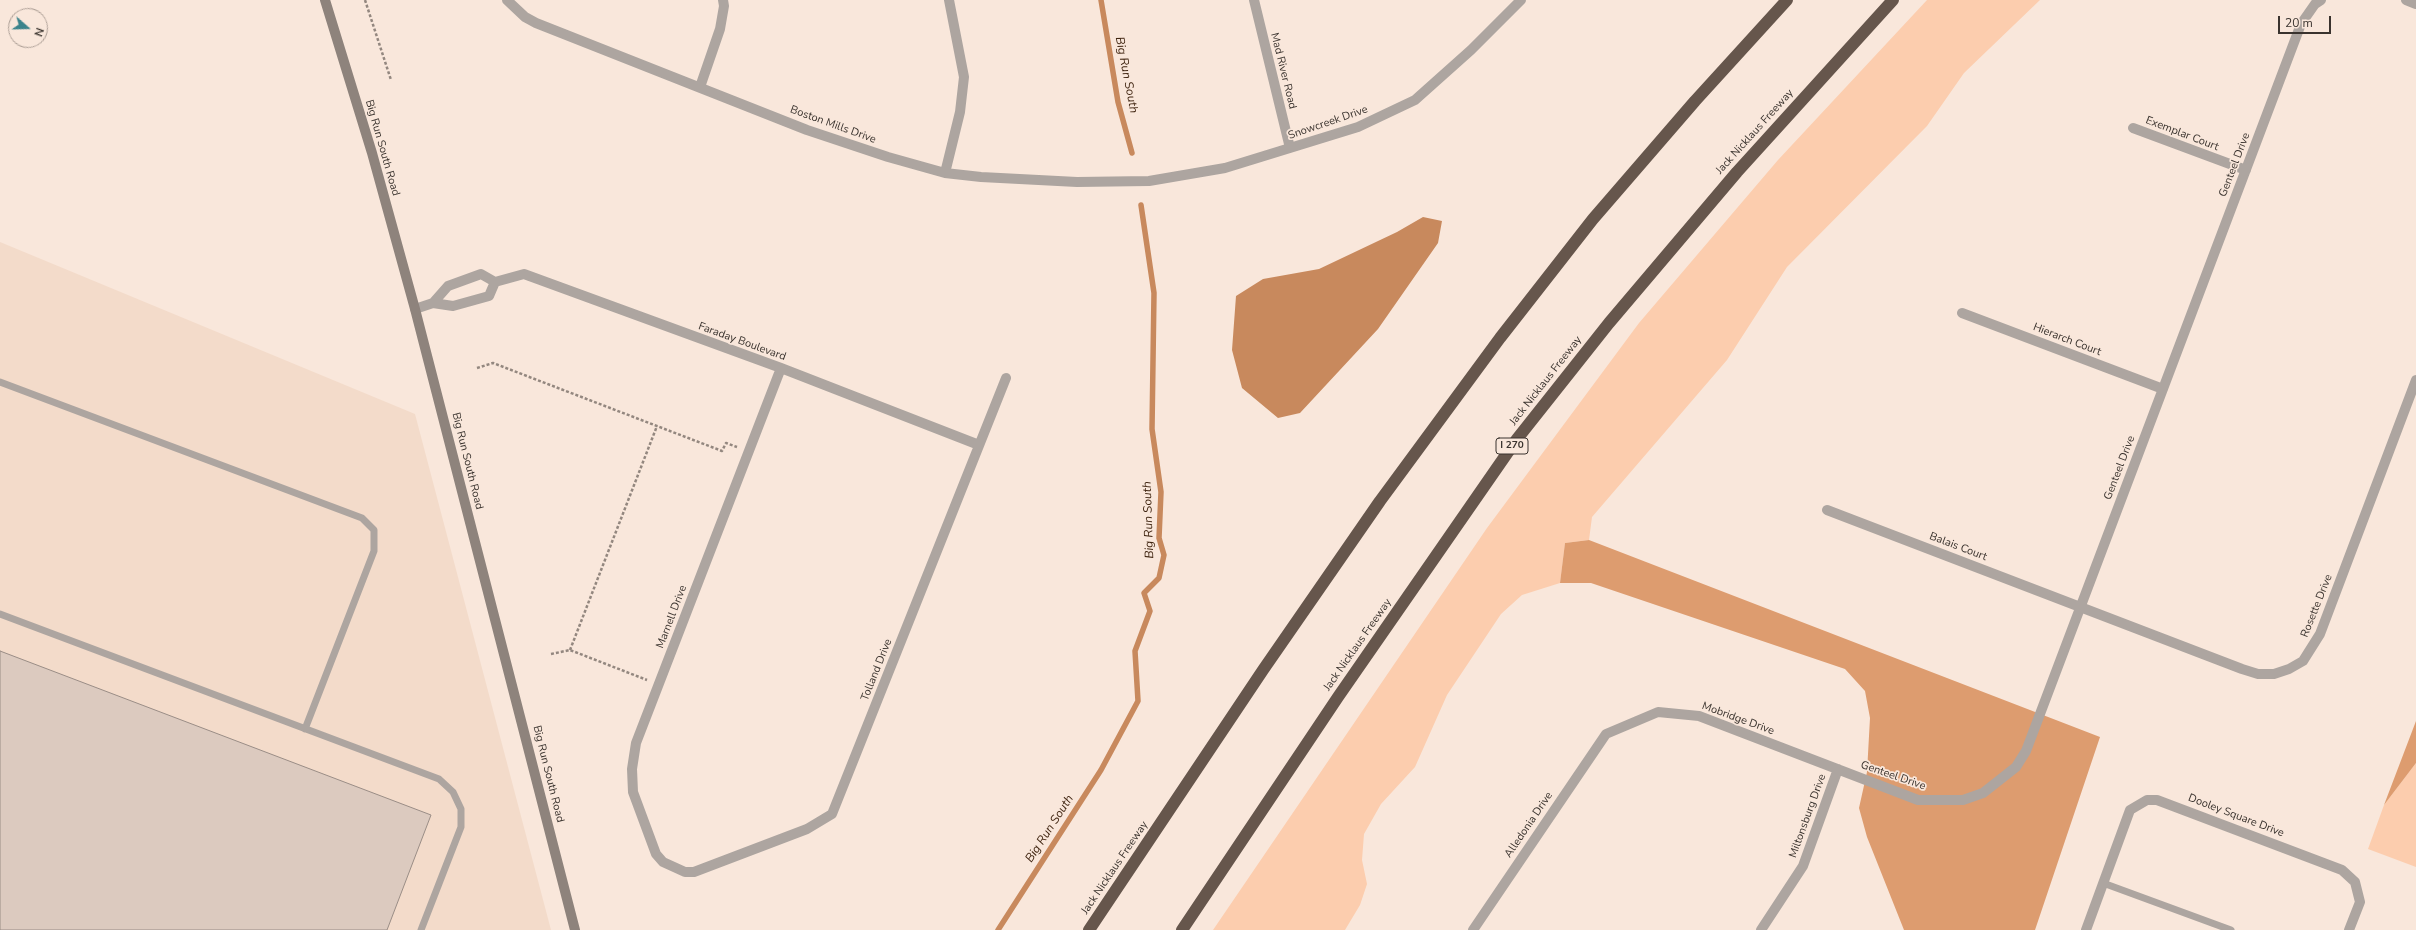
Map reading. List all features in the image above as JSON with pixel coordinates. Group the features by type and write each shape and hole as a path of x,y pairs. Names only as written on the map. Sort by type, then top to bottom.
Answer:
{"highway":[{"name":"Jack Nicklaus Freeway","path":"1089,930 1259,676 1380,501 1500,338 1593,219 1695,101 1787,0"},
{"name":"Jack Nicklaus Freeway","path":"1182,930 1338,697 1517,439 1609,323 1737,172 1893,0"}],"street":[{"name":"Big Run South Road","path":"325,0 372,153 415,309 573,930"},
{"name":"Boston Mills Drive","path":"507,0 525,17 536,23 807,130 888,157 945,173 981,177 1077,182 1149,181"},
{"path":"700,87 720,29 724,6 723,0"},
{"path":"945,173 960,112 964,77 949,0"},
{"name":"Mad River Road","path":"1254,0 1290,148"},
{"name":"Snowcreek Drive","path":"1149,181 1225,168 1358,128 1415,100 1471,50 1522,0"},
{"name":"Genteel Drive","path":"1838,769 1918,800 1963,800 1983,793 2016,767 2026,752 2301,24 2315,4 2320,0"},
{"path":"2406,0 2416,4"},
{"name":"Exemplar Court","path":"2133,128 2246,170"},
{"path":"415,309 433,303 453,306 488,296 495,282 482,274 448,286 433,303"},
{"name":"Faraday Boulevard","path":"495,282 524,274 781,368 979,445"},
{"name":"Hierarch Court","path":"1962,313 2163,389"},
{"name":"Marnell Drive","path":"676,869 663,862 656,854 633,792 632,769 636,743 781,368"},
{"name":"Tolland Drive","path":"676,869 694,872 807,829 832,814 1006,378"},
{"name":"Rosette Drive","path":"2081,607 2258,674 2274,674 2289,669 2303,661 2320,634 2416,380"},
{"name":"Balais Court","path":"1827,510 2081,607"},
{"name":"Mobridge Drive","path":"1606,734 1658,712 1699,716 1838,769"},
{"name":"Alledonia Drive","path":"1473,930 1606,734"},
{"name":"Miltonsburg Drive","path":"1761,930 1803,866 1838,769"},
{"name":"Dooley Square Drive","path":"2086,930 2130,810 2147,800 2157,800 2342,870 2355,882 2360,902 2349,930"}],"lane":[{"path":"0,382 362,518 374,530 374,551 305,729"},
{"path":"0,614 438,779 453,792 461,809 461,827 421,930"},
{"path":"2103,883 2231,930"}],"path":[{"path":"365,0 391,80"},
{"path":"477,368 493,363 722,451 726,443 748,452"},
{"path":"570,650 657,426"},
{"path":"551,654 570,650 659,684"}],"shaded area":[{"path":"1927,0 2040,0 1964,73 1927,126 1787,267 1727,360 1592,517 1589,540 1565,543 1560,583 1522,595 1501,614 1447,695 1415,767 1381,804 1364,834 1362,860 1367,884 1360,905 1345,930 1213,930 1487,528 1639,323 1778,160"},
{"path":"1423,217 1442,221 1438,243 1378,329 1300,413 1278,418 1242,388 1232,350 1236,296 1263,279 1319,269 1397,232"},
{"path":"0,242 415,414 551,930 0,930"},
{"path":"1589,540 2100,737 2035,930 1904,930 1867,837 1859,808 1867,772 1870,718 1865,691 1845,669 1591,583 1560,583 1565,543"},
{"path":"2416,721 2416,763 2384,805"},
{"path":"2416,763 2416,867 2368,849 2384,805"}],"building":[{"path":"0,651 431,815 387,930 0,930"}],"waterway":[{"name":"Big Run South","path":"1101,0 1118,102 1132,153"},
{"name":"Big Run South","path":"998,930 1101,770 1138,701 1135,651 1150,611 1144,593 1159,578 1164,555 1159,538 1161,492 1152,429 1154,293 1141,205"}]}
